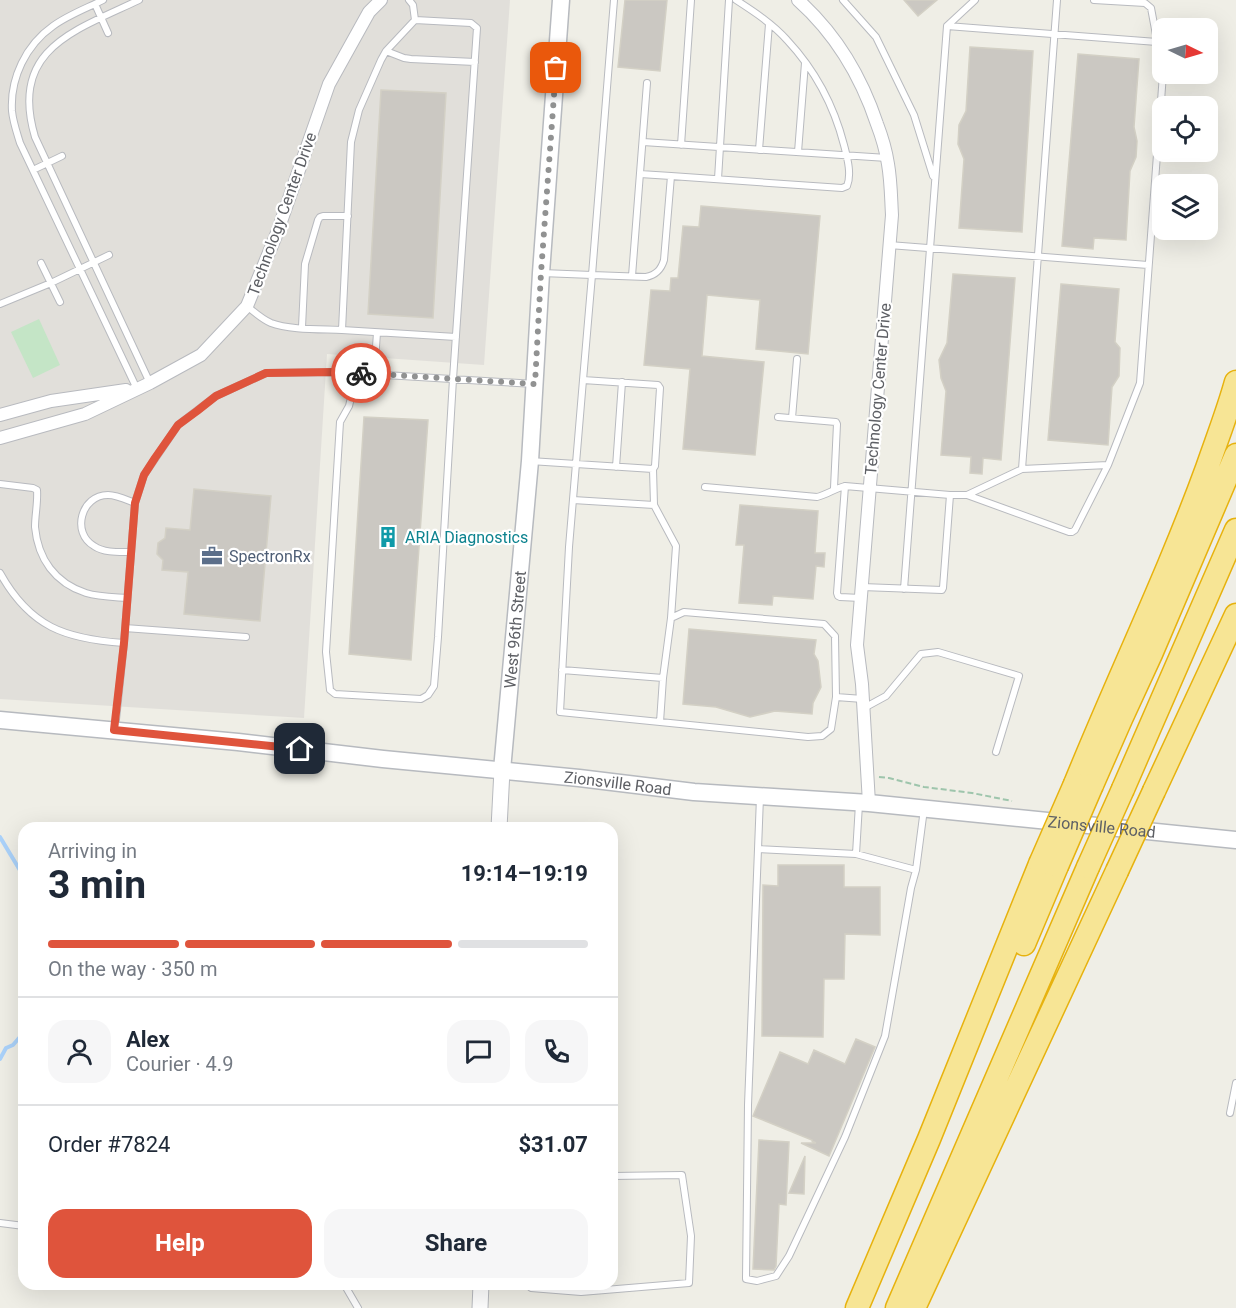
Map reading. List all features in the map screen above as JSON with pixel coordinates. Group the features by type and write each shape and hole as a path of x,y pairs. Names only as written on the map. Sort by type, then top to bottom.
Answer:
{"highway":[{"path":"857,1308 1083,785 1183,531 1236,382"},
{"path":"1083,785 1160,632 1236,455"},
{"path":"897,1308 1236,530"},
{"path":"914,1308 1236,615"}],"main road":[{"name":"West 96th Street","path":"502,770 530,460 561,0"},
{"name":"Zionsville Road","path":"0,720 238,742 694,792 864,803 1236,840"}],"street":[{"name":"Technology Center Drive","path":"0,438 85,414 150,383 201,355 247,306 277,233 329,84 369,12 381,0"},
{"name":"Technology Center Drive","path":"798,0 834,38 848,58 860,82 872,110 887,158 891,187 892,215 857,645 864,703 864,803"},
{"name":"Technology Center Drive","path":"0,415 51,401 136,389"},
{"name":"West 96th Street","path":"499,822 502,770"},
{"path":"480,1308 481,1290"}],"lane":[{"path":"104,0 67,17 41,35 30,48 15,79 12,103 20,143 136,389"},
{"path":"139,0 74,31 52,47 33,76 28,96 28,111 34,137 150,383"},
{"path":"409,0 413,5 415,20"},
{"path":"614,0 569,547 560,712 808,737 822,736 831,729 836,697 835,636 824,624 684,612 671,618"},
{"path":"681,145 692,0"},
{"path":"718,179 729,0"},
{"path":"640,174 842,188 847,186 849,180 847,156 835,115 813,72 786,38 736,0"},
{"path":"843,0 876,37 914,115 934,181"},
{"path":"904,589 947,26 975,0"},
{"path":"1022,468 1058,0"},
{"path":"1094,0 1145,3 1151,8 1153,18"},
{"path":"95,4 108,33"},
{"path":"342,330 351,142 359,110 386,51 415,20 471,23 477,28 438,637 434,686 428,695 421,699 335,693 330,690 326,652 340,423 350,406 357,373"},
{"path":"759,150 769,24"},
{"path":"947,26 1152,42"},
{"path":"386,51 411,59 475,62"},
{"path":"798,152 806,62"},
{"path":"632,276 647,83"},
{"path":"705,487 817,497 834,488 845,486 966,495 1069,532 1075,530 1108,465 1140,383 1162,84"},
{"path":"642,142 887,158"},
{"path":"33,170 62,156"},
{"path":"541,273 646,277 658,272 662,266 670,176"},
{"path":"302,327 305,264 318,220 323,216 348,216"},
{"path":"889,245 1149,265"},
{"path":"0,304 109,255"},
{"path":"41,263 60,302"},
{"path":"247,306 260,317 273,323 377,333 456,337"},
{"path":"374,374 377,333"},
{"path":"792,418 796,359"},
{"path":"114,730 124,643 135,503 144,475 178,425 216,396 266,373 335,372 535,384"},
{"path":"583,380 658,385 660,388 656,466 653,469 654,505 676,546 660,722"},
{"path":"616,467 622,382"},
{"path":"778,417 834,421 837,424 834,488"},
{"path":"530,460 653,469"},
{"path":"966,495 1022,468 1108,465"},
{"path":"0,484 37,490 35,525 37,540 41,555 59,578 86,593 127,598"},
{"path":"845,486 837,594 840,597 904,589 942,590 950,495"},
{"path":"131,552 103,550 95,547 82,534 81,516 85,507 99,496 108,495 135,503"},
{"path":"573,500 654,505"},
{"path":"0,573 23,606 48,626 78,638 124,643"},
{"path":"125,628 246,637"},
{"path":"836,697 864,703 886,696 921,654 938,652 1019,676 996,752"},
{"path":"562,670 663,678"},
{"path":"760,796 748,1105 746,1279 757,1281 776,1276 789,1256 844,1137 885,1036 916,870 924,809"},
{"path":"856,854 864,803"},
{"path":"758,849 856,854 916,870"},
{"path":"1230,1113 1236,1083"},
{"path":"618,1176 682,1175 691,1236 689,1283 618,1289"},
{"path":"0,1223 18,1225"},
{"path":"348,1290 358,1308"},
{"path":"556,1290 581,1292 605,1290"}],"shaded area":[{"path":"0,0 510,0 484,365 327,354 304,718 0,699"}],"green space":[{"path":"39,319 60,365 33,378 11,332"}],"building":[{"path":"625,0 667,0 660,71 618,67"},
{"path":"904,0 937,0 918,16"},
{"path":"970,47 1033,51 1022,232 959,228 964,159 958,144 959,125 966,111"},
{"path":"1078,54 1139,59 1134,127 1137,141 1136,157 1130,171 1126,240 1094,238 1093,249 1062,246"},
{"path":"381,90 446,93 433,318 368,314"},
{"path":"701,206 820,216 808,354 756,349 760,300 707,295 702,356 764,362 755,455 683,449 690,369 644,365 651,290 670,291 671,278 678,278 683,226 699,227"},
{"path":"953,274 1015,278 1001,460 983,458 982,474 970,473 971,457 941,455 946,391 941,378 939,360 947,343"},
{"path":"1061,284 1119,289 1115,342 1120,348 1119,376 1112,387 1108,445 1048,440"},
{"name":"ARIA Diagnostics","path":"364,417 428,420 411,660 349,654"},
{"name":"SpectronRx","path":"194,489 271,496 260,621 184,614 188,572 162,570 163,560 157,554 158,543 165,538 166,528 190,530"},
{"path":"740,505 818,511 815,553 825,553 824,567 816,566 813,599 773,596 772,605 739,603 744,545 736,545"},
{"path":"689,629 816,640 814,654 818,661 821,687 813,703 812,714 775,711 750,717 716,707 683,704"},
{"path":"778,865 844,865 844,887 880,887 880,935 845,934 844,979 824,979 823,1037 762,1036 763,885 778,886"},
{"path":"856,1039 875,1047 829,1156 801,1143 816,1143 812,1140 753,1116 780,1052 808,1064 814,1050 845,1064"},
{"path":"759,1140 789,1142 786,1205 779,1204 774,1270 753,1269"},
{"path":"805,1156 804,1194 789,1193"}],"waterway":[{"path":"0,837 18,867"},
{"path":"0,1059 6,1048 18,1039"}],"way so far":[{"path":"361,373 535,384 556,68"}],"place":[{"name":"ARIA Diagnostics","path":"388,537"},
{"name":"SpectronRx","path":"212,556"}],"route":[{"path":"300,749 114,730 124,643 135,503 144,475 178,425 216,396 266,373 361,373"}]}
